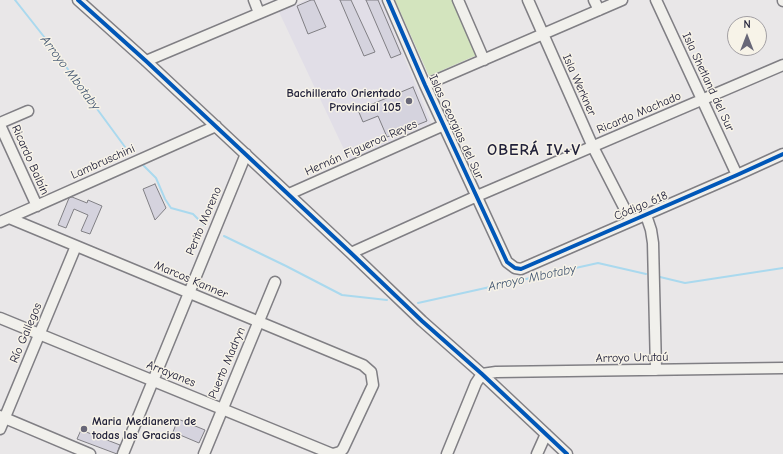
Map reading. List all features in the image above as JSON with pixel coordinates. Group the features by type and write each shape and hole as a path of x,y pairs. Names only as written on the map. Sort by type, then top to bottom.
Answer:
{"street":[{"path":"78,0 352,252 422,321 482,374 567,454"},
{"path":"254,0 259,14"},
{"path":"146,61 291,0"},
{"name":"Islas Georgias del Sur","path":"388,0 425,85 507,262"},
{"path":"458,0 484,60"},
{"name":"Isla Werkner","path":"528,0 593,147 631,221"},
{"path":"594,0 599,10"},
{"path":"425,85 622,0"},
{"name":"Isla Shetland del Sur","path":"656,0 737,175"},
{"name":"Ricardo Machado","path":"352,252 477,196 783,65"},
{"path":"0,124 28,111"},
{"name":"Ricardo Balbín","path":"0,124 37,206"},
{"name":"Hernán Figueroa Reyes","path":"289,194 444,125"},
{"name":"Lambruschini","path":"4,220 216,126"},
{"name":"Perito Moreno","path":"122,454 246,154"},
{"name":"Código 618","path":"507,262 515,268 521,269 783,154"},
{"path":"646,215 651,230 653,243 656,370"},
{"name":"Marcos Kanner","path":"4,220 76,246 363,365 371,372 373,385 343,449 340,452 333,454"},
{"name":"Río Gallegos","path":"0,429 2,417 40,334 76,246"},
{"name":"Puerto Madryn","path":"204,454 275,282"},
{"name":"Arrayanes","path":"0,318 333,454"},
{"name":"Arroyo Urutaú","path":"482,374 496,372 783,368"},
{"path":"447,454 476,383 482,374"},
{"path":"2,417 90,454"},
{"path":"538,454 546,434"}],"shaded area":[{"path":"306,0 381,0 431,123 349,160 279,12"}],"green space":[{"path":"395,0 453,0 477,55 429,76"}],"building":[{"path":"314,0 326,27 308,34 297,6"},
{"path":"340,0 351,0 375,52 364,56"},
{"path":"366,0 378,0 401,54 391,58"},
{"path":"413,87 427,121 387,137 378,116 363,122 358,110"},
{"path":"155,184 166,208 155,220 143,189"},
{"path":"72,197 87,203 88,200 102,206 90,234 81,231 88,215 74,209 66,228 58,225 69,198"},
{"path":"178,419 205,430 199,443 173,432"},
{"path":"81,430 120,445 117,454 77,439"}],"waterway":[{"name":"Arroyo Mbotaby","path":"15,0 45,38 125,147"},
{"name":"Arroyo Mbotaby","path":"142,164 156,178 165,199 171,208 193,214 204,225"},
{"name":"Arroyo Mbotaby","path":"224,236 342,295 387,300"},
{"name":"Arroyo Mbotaby","path":"418,303 598,263 646,274"},
{"name":"Arroyo Mbotaby","path":"660,277 685,283 783,268"}],"cycle path":[{"path":"78,0 146,61 422,321 482,374 567,454"},
{"path":"388,0 425,85 507,262 515,268 521,269 783,154"}],"place":[{"name":"Bachillerato Orientado Provincial 105","path":"409,101"},
{"name":"Maria Medianera de todas las Gracias","path":"84,429"}],"district":[{"name":"OBERÁ IV+V","path":"534,150"}]}
